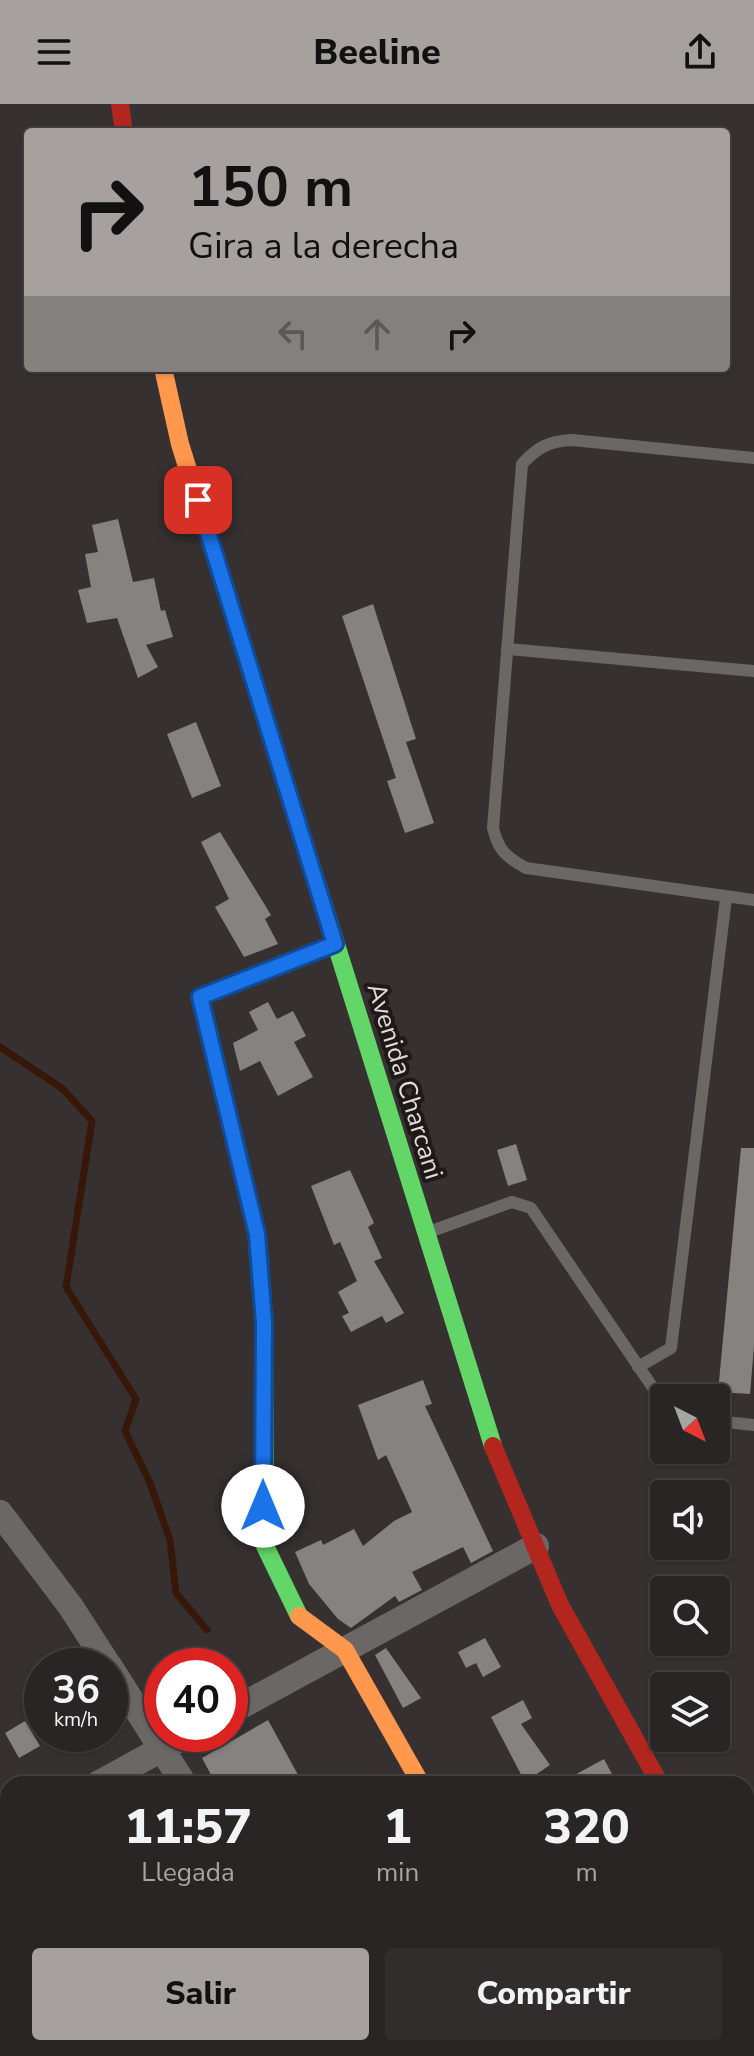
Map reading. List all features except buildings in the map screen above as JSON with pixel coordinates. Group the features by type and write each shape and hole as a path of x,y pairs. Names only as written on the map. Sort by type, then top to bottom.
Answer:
{"main road":[{"path":"120,104 123,128"},
{"name":"Avenida Charcani","path":"164,372 180,444 492,1443 560,1605 656,1776"},
{"path":"335,944 200,997 257,1234 264,1323 265,1546 296,1614 345,1650 416,1776"}],"street":[{"path":"0,1513 71,1607 98,1648"},
{"path":"248,1702 536,1546"},
{"path":"128,1695 144,1719"},
{"path":"112,1776 156,1752"},
{"path":"165,1752 179,1776"}],"lane":[{"path":"754,458 572,440 552,441 535,450 522,464 493,828 497,847 526,868 754,900"},
{"path":"507,649 754,671"},
{"path":"638,1367 671,1348 726,898"},
{"path":"426,1234 512,1202 531,1208 650,1384"},
{"path":"730,1422 754,1425"}],"waterway":[{"path":"0,1047 63,1089 92,1121 66,1287 136,1399 125,1431 150,1483 170,1540 176,1593 207,1630"}],"traffic: fast":[{"path":"304,842 493,1446"},
{"path":"258,1241 264,1323 265,1546 299,1616"}],"traffic: slow":[{"path":"164,372 180,444 304,842"},
{"path":"299,1616 345,1650 416,1776"}],"traffic: jam":[{"path":"120,104 123,128"},
{"path":"258,1241 200,997 335,944"},
{"path":"493,1446 560,1605 656,1776"}],"route":[{"path":"198,500 335,944 200,997 257,1234 264,1323 263,1506"}]}
